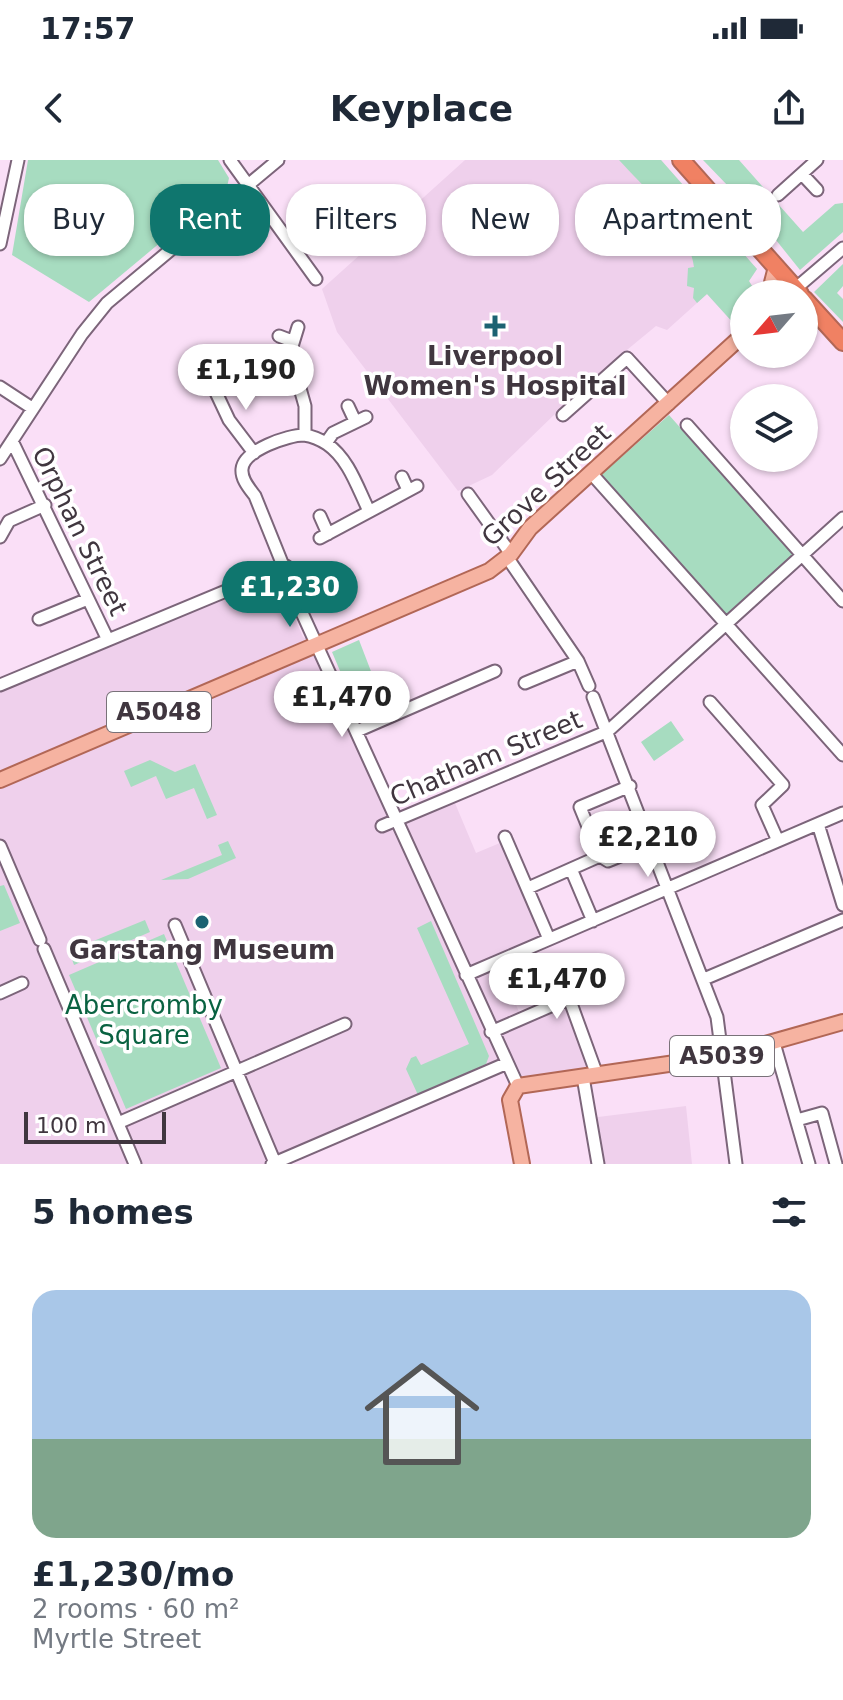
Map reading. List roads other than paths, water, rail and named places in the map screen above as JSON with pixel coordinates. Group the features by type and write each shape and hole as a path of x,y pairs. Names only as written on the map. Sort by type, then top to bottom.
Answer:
{"highway":[{"path":"681,160 786,280"},
{"path":"818,316 843,342"}],"main road":[{"path":"773,280 776,267"},
{"name":"Grove Street","path":"0,780 480,575 509,555 530,528 730,347"},
{"name":"A5039","path":"518,1086 723,1056 843,1022"},
{"path":"518,1086 510,1100 522,1164"}],"street":[{"path":"0,244 18,160"},
{"path":"230,160 246,184"},
{"path":"251,184 278,160"},
{"path":"781,192 817,160"},
{"path":"802,174 817,190"},
{"path":"270,217 316,279"},
{"path":"811,280 843,248"},
{"path":"0,459 32,408 107,303 164,256"},
{"path":"298,327 292,341 291,361 305,406 305,435"},
{"path":"279,336 292,341"},
{"path":"563,415 627,358 669,404"},
{"path":"219,363 205,369 229,420 254,453"},
{"path":"0,387 32,408"},
{"path":"326,443 333,433 360,419 348,406"},
{"path":"687,425 843,601"},
{"path":"369,511 351,472 326,443 305,435 287,438 254,453 243,464 244,480 255,496 286,566 303,615 398,819 505,1064 518,1086"},
{"name":"Orphan Street","path":"12,441 108,640"},
{"path":"591,473 843,755"},
{"path":"320,516 324,536 412,488 402,477"},
{"path":"468,494 578,661 608,731 717,1017 736,1164"},
{"path":"0,537 9,521 45,505"},
{"name":"Chatham Street","path":"382,826 608,731 843,518"},
{"path":"0,685 286,566"},
{"path":"39,619 88,599"},
{"path":"525,683 578,661"},
{"path":"357,731 495,671"},
{"path":"710,702 783,785 762,805 778,841"},
{"path":"630,786 580,807 600,856 608,861 652,843"},
{"path":"466,975 843,813"},
{"path":"818,824 843,905"},
{"path":"505,837 549,939"},
{"path":"0,846 135,1164"},
{"path":"528,888 600,856"},
{"path":"571,869 593,921"},
{"path":"704,979 843,920"},
{"path":"175,925 274,1163 505,1064"},
{"path":"0,993 22,983"},
{"path":"491,1032 569,998 590,1076 598,1164"},
{"path":"118,1123 345,1024"},
{"path":"774,1043 809,1164"},
{"path":"797,1120 822,1113 836,1164"}],"place":[{"name":"Liverpool Women's Hospital","path":"495,326"},
{"name":"Garstang Museum","path":"202,922"}],"park label":[{"name":"Abercromby Square","path":"144,1020"}]}
